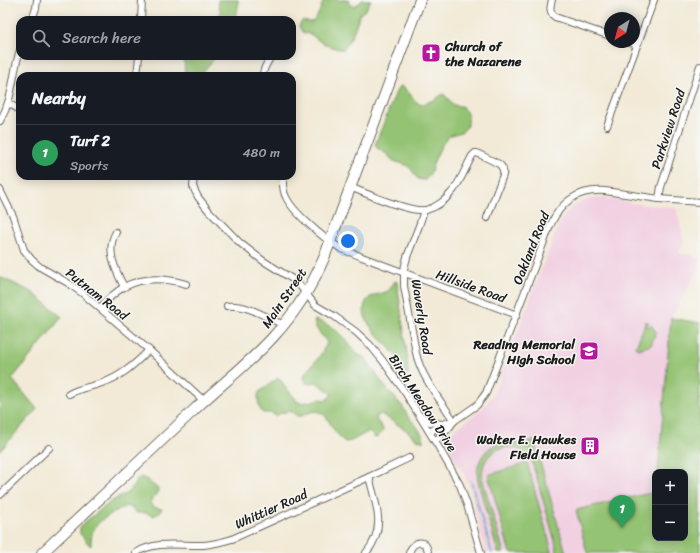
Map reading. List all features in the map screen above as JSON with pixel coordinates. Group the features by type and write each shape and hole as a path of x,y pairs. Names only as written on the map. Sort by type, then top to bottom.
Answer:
{"main road":[{"name":"Main Street","path":"42,553 204,401 262,349 284,325 306,293 320,268 420,0"}],"street":[{"path":"33,16 37,0"},
{"path":"141,16 142,0"},
{"path":"552,0 550,12 555,17 604,34"},
{"path":"640,37 654,0"},
{"path":"607,126 636,48"},
{"path":"0,121 8,103 18,60"},
{"path":"137,72 139,60"},
{"path":"264,72 269,60"},
{"name":"Parkview Road","path":"659,199 661,187 700,66"},
{"path":"8,103 16,108"},
{"path":"350,187 408,208 424,210 429,209 447,198 452,193 472,156 478,153 498,163 502,168 503,175 487,218"},
{"name":"Birch Meadow Drive","path":"194,180 194,191 200,200 246,248 296,282 315,305 348,326 370,345 391,371 430,432 452,470 465,497 481,553"},
{"name":"Hillside Road","path":"283,180 284,192 289,203 301,217 330,242 404,273 517,315"},
{"name":"Putnam Road","path":"0,190 13,216 23,246 29,257 40,267 76,288 149,350 204,401"},
{"name":"Oakland Road","path":"435,441 454,421 477,405 486,393 553,220 559,209 566,202 588,191 596,190 659,199 700,202"},
{"name":"Waverly Road","path":"424,210 407,257 404,273 404,286 417,359 425,377 454,421"},
{"path":"116,232 113,235 111,244 112,257 124,288"},
{"path":"100,308 111,297 124,288 140,281 155,279 186,284"},
{"path":"227,306 246,308 284,325"},
{"path":"69,394 78,389 97,385 112,379 131,367 149,350"},
{"path":"419,415 430,422 442,424"},
{"name":"Oakland Road","path":"430,432 442,424 454,421"},
{"path":"0,495 49,448"},
{"name":"Whittier Road","path":"136,553 148,547 163,544 203,545 222,542 250,531 409,458"},
{"path":"366,553 376,536 379,522 369,477"},
{"path":"409,553 414,544 419,542 426,546 428,553"}],"shaded area":[{"name":"Reading Memorial High School","path":"605,198 631,203 676,208 684,242 679,253 692,255 700,260 700,266 671,318 658,469 652,469 652,493 576,510 587,553 486,553 468,482 444,438 482,409 493,395 560,221 575,205 585,200"}],"green space":[{"path":"218,0 238,0 237,11 234,16 218,16 220,15"},
{"path":"324,0 348,0 351,5 354,6 362,0 371,0 366,9 360,14 352,36 344,49 332,47 310,34 303,33 299,26 302,21 312,22 314,20"},
{"path":"184,60 213,60 203,72 185,72"},
{"path":"400,86 421,105 434,100 443,94 453,104 462,106 468,116 468,123 465,129 448,137 441,146 430,174 425,180 418,179 408,166 396,162 375,145 396,92"},
{"path":"0,277 32,292 62,317 12,379 37,409 0,451"},
{"path":"395,281 397,282 407,354 408,375 402,372 397,358 372,329 365,317 364,310 365,304 369,298 388,291"},
{"path":"671,318 700,323 700,553 587,553 576,510 652,493 652,541 688,541 688,469 658,469"},
{"path":"315,320 336,330 357,354 365,358 383,384 403,407 408,417 415,424 423,437 423,442 413,437 409,432 381,414 378,415 376,419 383,429 383,432 378,437 375,438 368,432 351,441 345,442 322,413 315,411 296,416 290,411 276,416 271,413 263,413 259,407 259,392 277,379 280,379 297,402 303,403 322,399 324,400 329,398 331,395 331,393 316,382 307,384 304,378 306,372 319,357 327,343 316,327"},
{"path":"646,321 649,323 647,324 648,327 651,325 656,332 651,345 639,349 636,347"},
{"path":"534,440 566,553 557,553 532,462 525,453 508,447 499,449 492,454 486,461 483,470 483,481 504,553 498,553 478,482 477,471 480,461 485,453 500,443 509,442 519,444 529,449 527,442"},
{"path":"527,463 552,551 545,553 510,553 488,475"},
{"path":"141,477 158,489 150,503 153,507 162,509 153,516 146,513 136,513 133,509 127,506 123,507 97,524 92,534 91,546 89,545 80,534 80,527 112,501 129,492 137,480"}],"waterway":[{"path":"471,481 492,553"}],"place":[{"name":"Church of the Nazarene","path":"431,53"},
{"name":"Reading Memorial High School","path":"589,351"},
{"name":"Walter E. Hawkes Field House","path":"590,446"},
{"name":"Turf 2","path":"622,528"}]}
